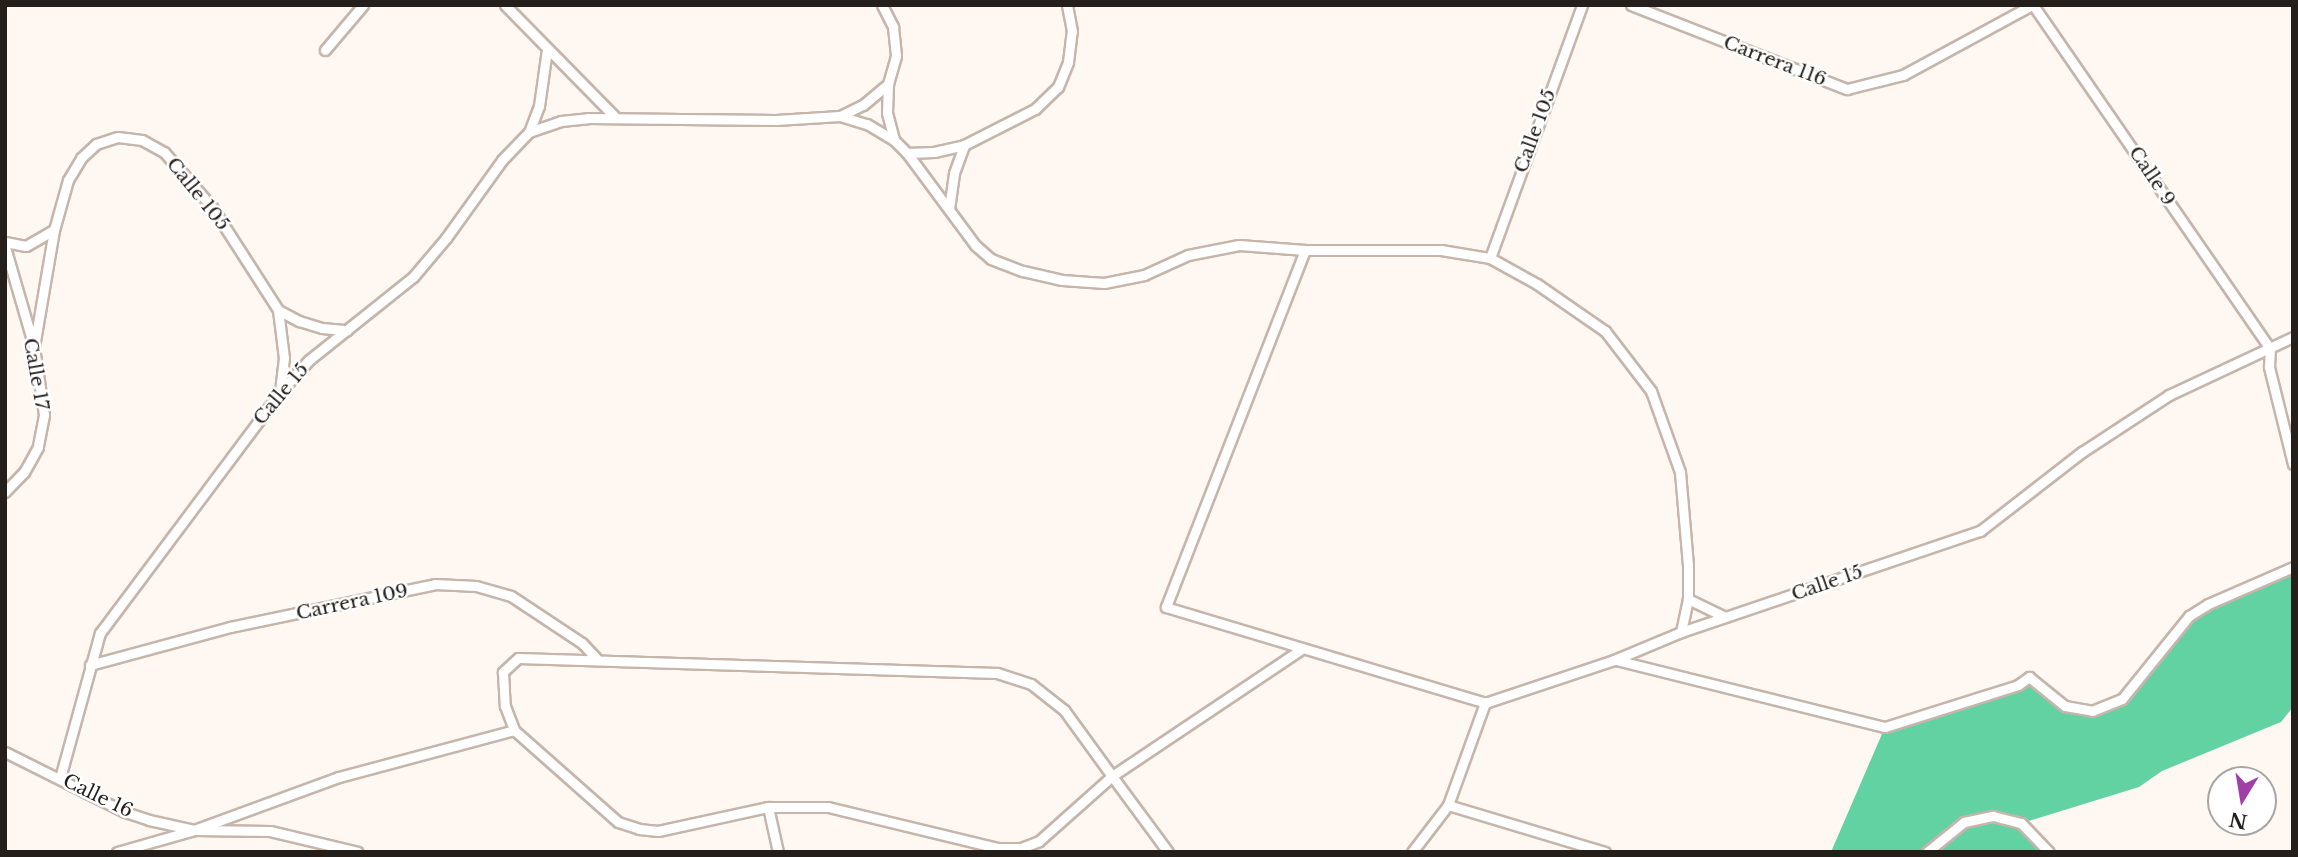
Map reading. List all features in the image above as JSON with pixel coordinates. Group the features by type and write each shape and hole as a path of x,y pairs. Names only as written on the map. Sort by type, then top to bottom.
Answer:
{"street":[{"path":"325,50 363,5"},
{"path":"505,5 614,116"},
{"path":"881,5 893,27 895,56 888,84 887,114 894,140"},
{"path":"907,153 934,152 964,145 1035,109 1058,87 1068,62 1072,31 1067,5"},
{"name":"Calle 105","path":"1490,258 1582,5"},
{"name":"Carrera 116","path":"1631,5 1847,89 1903,75 2032,5"},
{"name":"Calle 9","path":"2032,5 2270,348"},
{"path":"529,132 539,106 547,50"},
{"path":"841,116 863,105 888,84"},
{"name":"Calle 15","path":"60,778 100,633 113,614 280,392 309,360 413,276 446,238 502,159 529,132 561,121 614,116 655,120 763,120 841,116"},
{"path":"841,116 867,124 894,140 907,153 975,245 991,259 1023,271 1062,280 1104,283 1144,275 1188,255 1238,245 1305,250 1441,250 1490,258 1537,284 1605,331 1641,374 1651,391 1680,472 1688,599 1681,632"},
{"name":"Calle 105","path":"34,347 54,230 68,180 81,158 96,144 118,137 142,140 164,152 212,207 278,310 284,358 280,392"},
{"path":"949,209 954,173 964,145"},
{"path":"5,242 26,246 54,230"},
{"name":"Calle 17","path":"5,247 34,347 44,415 38,447 24,472 5,492"},
{"path":"1305,250 1166,607 1485,704 1448,805 1412,852"},
{"path":"278,310 299,321 322,328 347,330"},
{"name":"Calle 15","path":"1485,704 1615,660 1681,632 1980,531 2082,452 2169,395 2293,337"},
{"path":"2270,348 2269,367 2293,464"},
{"path":"1615,660 1885,727 2018,685 2029,677 2065,706 2092,711 2122,699 2189,617 2208,604 2293,567"},
{"name":"Carrera 109","path":"90,665 230,627 435,584 477,586 511,596 582,643 597,659"},
{"path":"1688,599 1725,617"},
{"path":"1168,852 1112,776 1064,710 1031,684 997,673 519,658 509,663 502,681 514,730 618,822 639,829 658,831 768,807 828,807 997,848 1021,848 1039,841 1112,776 1302,649"},
{"path":"117,852 194,830 339,778 514,730"},
{"name":"Calle 16","path":"5,752 125,812 194,830"},
{"path":"1448,805 1605,852"},
{"path":"768,807 778,852"},
{"path":"1927,852 1964,822 1993,816 2021,823 2049,852"},
{"path":"194,830 270,831 358,852"}],"green space":[{"path":"2293,567 2293,707 2281,722 2162,771 2139,787 2022,823 2049,852 1831,852 1885,727 2029,677 2065,706 2092,711 2122,698 2189,616"}]}
